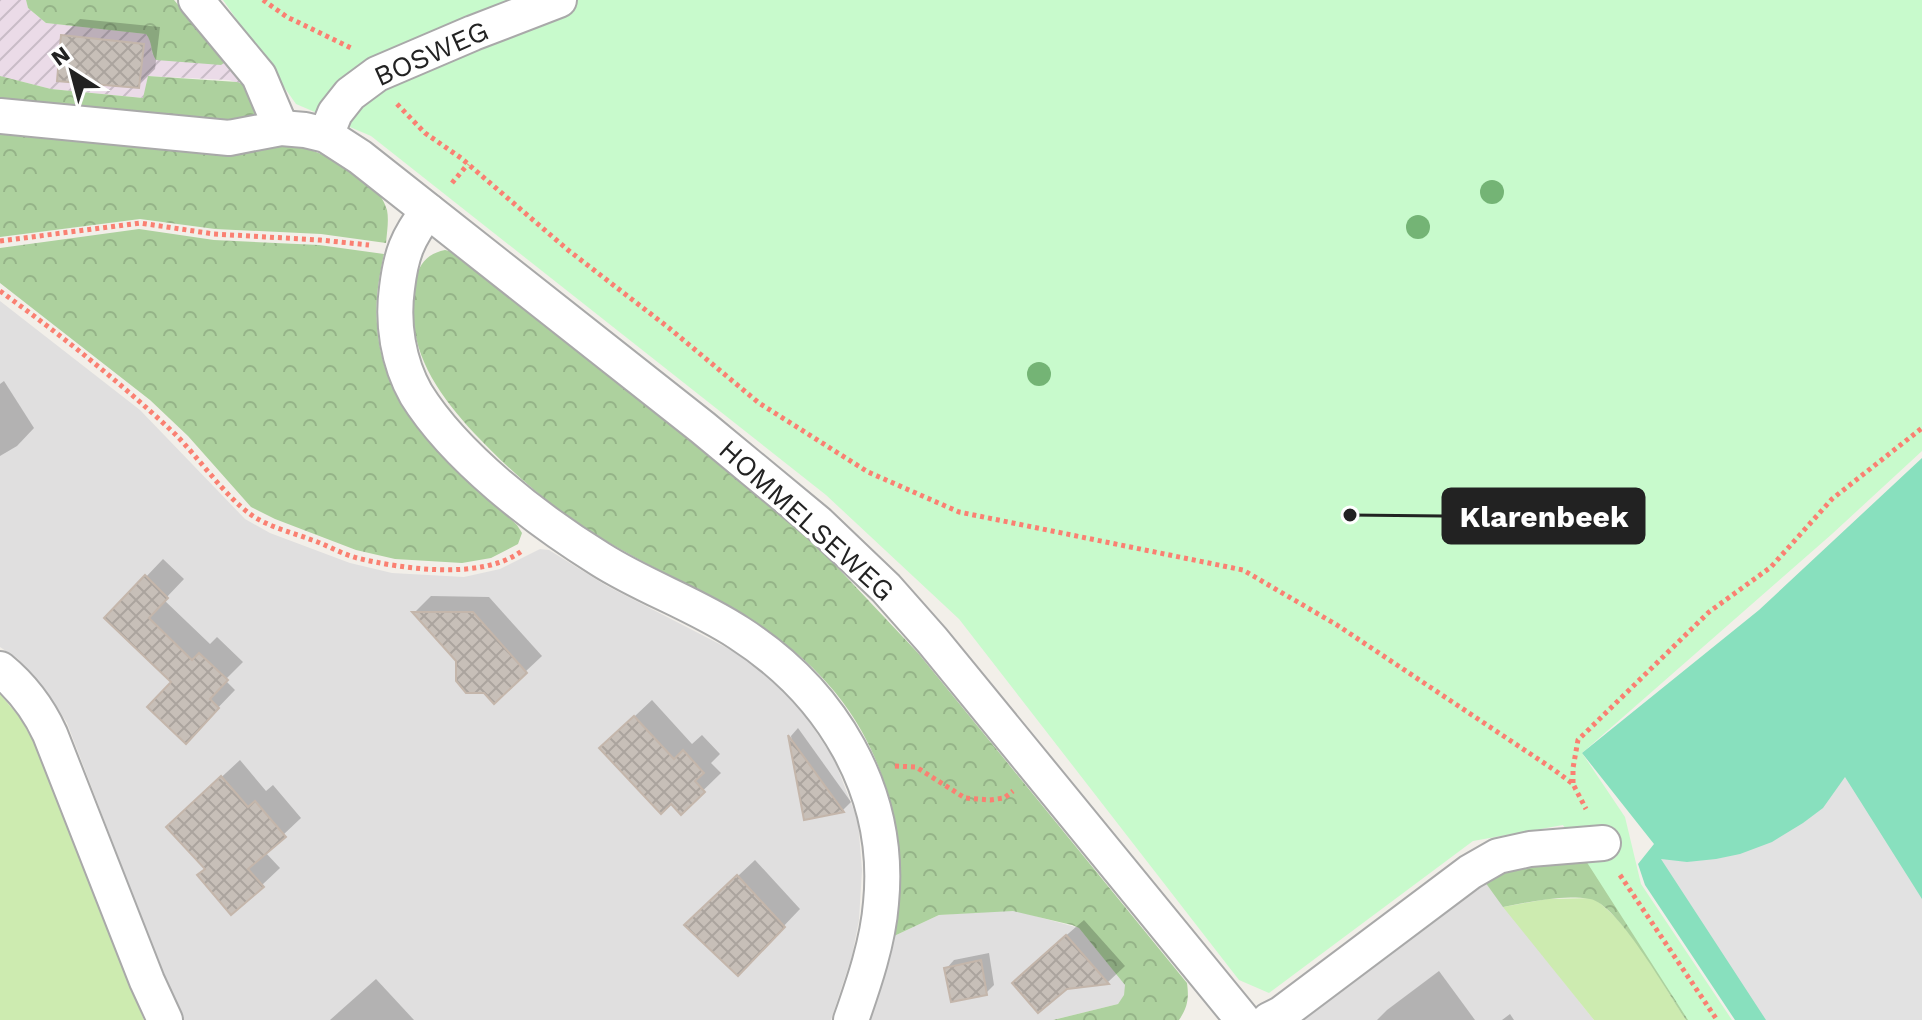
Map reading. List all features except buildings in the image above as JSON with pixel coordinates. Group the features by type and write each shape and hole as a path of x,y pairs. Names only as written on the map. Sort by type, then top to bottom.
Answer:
{"street":[{"path":"196,0 259,76 281,128"},
{"name":"BOSWEG","path":"326,135 335,113 350,94 377,74 559,0"},
{"path":"0,116 229,138 281,128 326,135"},
{"name":"HOMMELSEWEG","path":"326,135 360,157 806,513 886,588 1243,1020"},
{"path":"428,211 411,233 396,292 397,341 415,392 454,440 512,496 548,525 602,561 737,631 781,661 807,687 845,738 867,791 881,850 881,902 877,930 851,1020"},
{"path":"0,669 29,698 50,734 165,1020"},
{"path":"1278,1018 1426,904 1498,856 1530,849 1603,843"}],"path":[{"path":"263,0 287,17 358,51 371,62 397,104 425,133 505,194 568,250 759,403 868,472 959,512 1243,570 1337,625 1573,784 1621,877 1717,1020"},
{"path":"0,241 140,223 214,234 320,240 404,251"},
{"path":"0,291 135,397 183,442 249,513 272,526 353,557 380,563 462,570 513,558 548,525"},
{"path":"1573,784 1578,740 1709,612 1771,567 1832,499 1922,428"},
{"path":"896,766 916,767 965,798 1004,798"}],"shaded area":[{"path":"0,0 26,0 28,8 46,23 146,34 151,41 152,54 224,59 248,86 229,80 148,76 144,98 51,89 0,76"},
{"path":"0,301 140,410 245,519 270,533 350,563 392,573 464,577 500,569 540,549 549,550 607,586 735,652 770,678 802,711 834,759 858,821 862,870 859,920 852,956 831,1020 184,1020 156,956 67,723 45,689 18,659 0,647"},
{"path":"1845,777 1922,899 1922,1020 1766,1020 1661,859 1687,862 1716,859 1772,842 1823,808"},
{"path":"1485,882 1594,1020 1299,1020"},
{"path":"1013,910 1079,928 1126,985 1124,996 1118,1004 1053,1020 869,1020 892,937 939,915"}],"green space":[{"path":"26,0 174,0 224,59 224,63 156,60 146,34 46,23 28,8"},
{"path":"223,0 1922,0 1922,451 1582,753 1625,817 1641,884 1732,1020 1688,1020 1563,825 1473,841 1269,993 1239,980 959,619 826,495 371,136 296,104"},
{"path":"0,76 51,89 143,98 148,76 237,82 248,86 258,102 252,118 235,124 0,104"},
{"path":"0,132 290,144 302,147 347,167 373,187 387,210 386,243 321,234 215,229 140,219 0,237"},
{"path":"139,229 214,240 319,245 384,254 377,297 378,336 386,370 399,400 417,428 439,453 517,525 522,533 518,544 491,558 462,563 395,559 356,550 251,507 188,436 150,400 0,283 0,248"},
{"path":"445,250 457,253 572,342 804,532 918,653 1187,983 1187,1002 1179,1020 1053,1020 1118,1004 1124,995 1125,985 1079,928 1072,925 1013,911 939,915 892,937 899,870 890,802 866,739 848,710 827,683 777,638 749,619 582,526 518,476 462,420 424,363 418,347 413,312 415,282 421,265 435,253"},
{"path":"1922,458 1922,1020 1735,1020 1645,885 1638,864 1654,844 1582,753 1759,610"},
{"path":"0,694 21,719 33,741 144,1020 0,1020"},
{"path":"1592,861 1709,1020 1686,1020 1628,932 1601,904 1590,899 1568,897 1503,907 1485,882 1537,864"},
{"path":"1593,898 1633,938 1686,1020 1594,1020 1503,907 1547,899"}],"place":[{"name":"Klarenbeek","path":"1350,515"}]}
